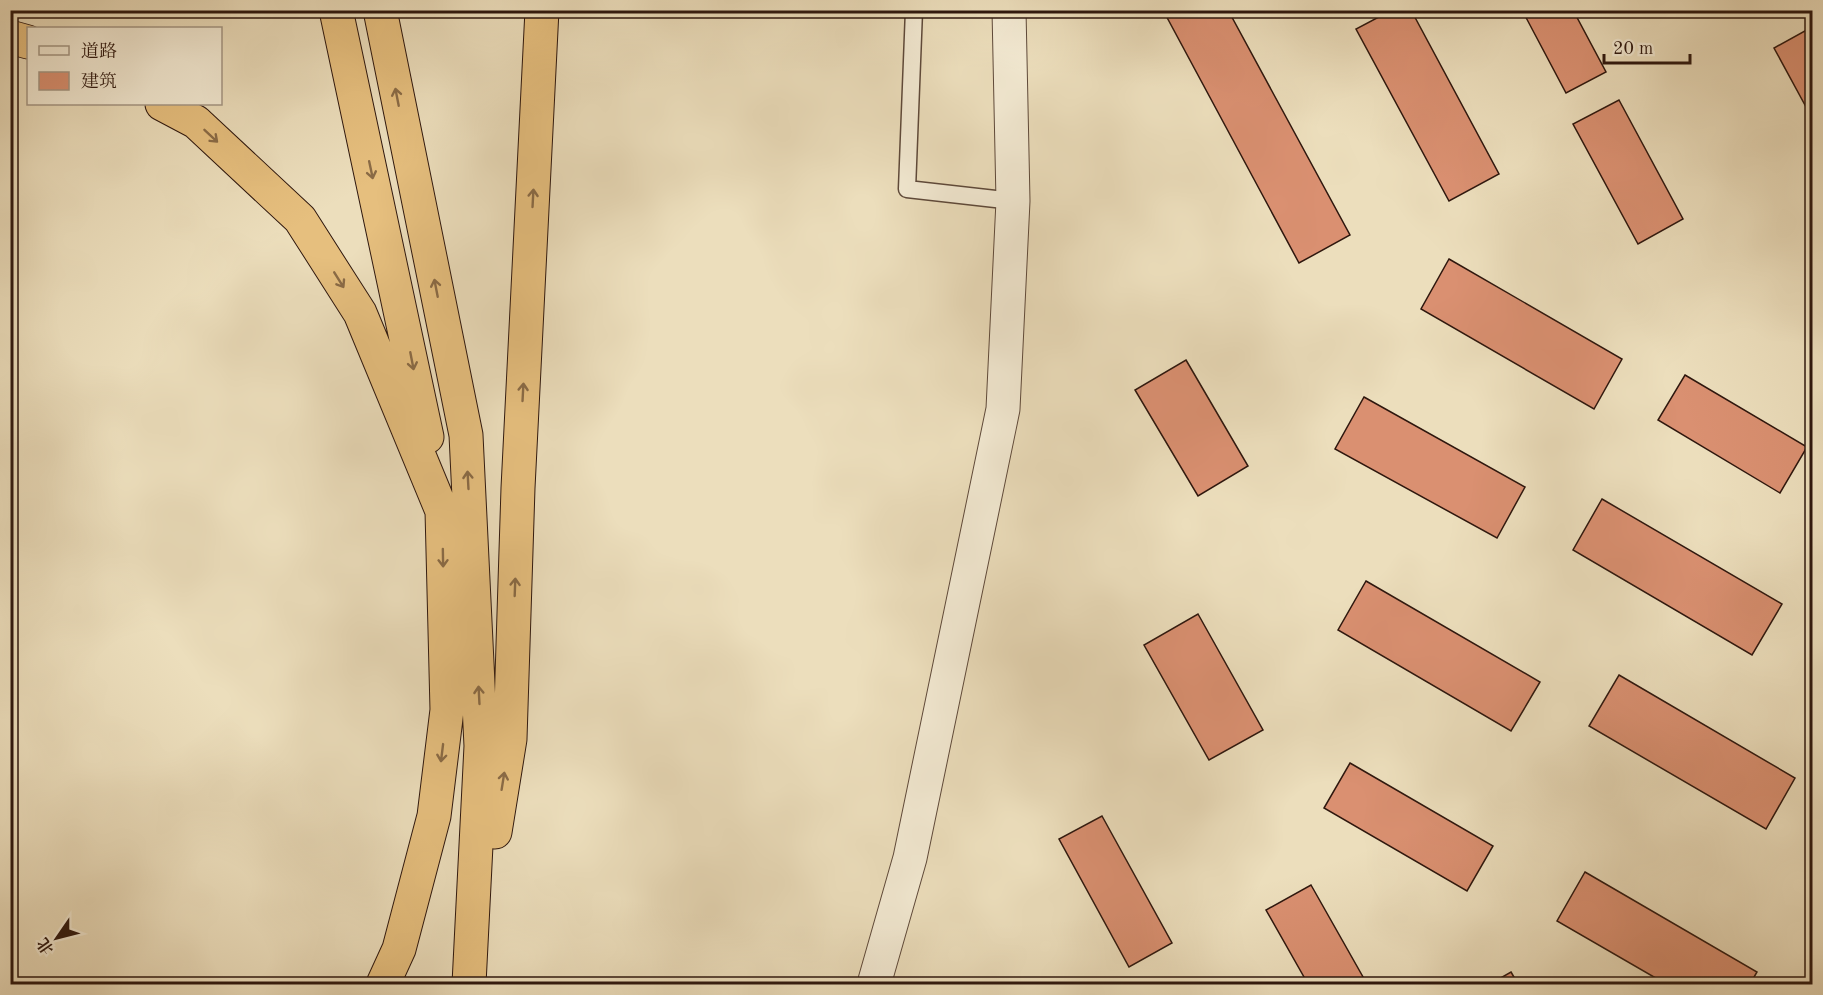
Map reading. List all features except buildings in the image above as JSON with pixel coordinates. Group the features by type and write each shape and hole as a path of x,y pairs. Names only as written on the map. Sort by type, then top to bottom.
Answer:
{"highway":[{"path":"336,10 396,283 442,511 447,710 436,805 399,949 383,984"},
{"path":"380,10 466,435 481,746 470,984"},
{"path":"470,984 510,739 518,488 542,10"},
{"path":"10,37 27,42"},
{"path":"164,105 196,122 300,219 360,313 442,511"}],"street":[{"path":"874,984 910,858 1003,409 1013,201 1009,10"}],"lane":[{"path":"914,10 907,189 1013,201"}]}
